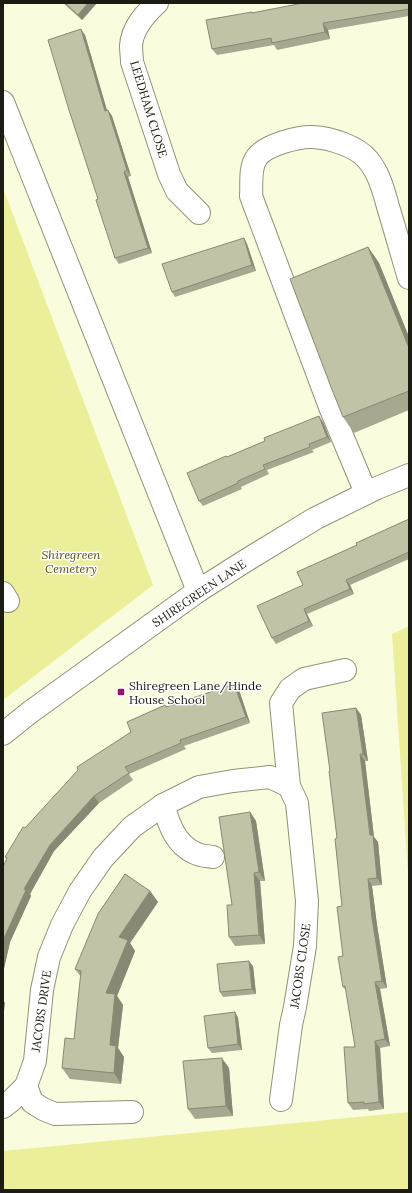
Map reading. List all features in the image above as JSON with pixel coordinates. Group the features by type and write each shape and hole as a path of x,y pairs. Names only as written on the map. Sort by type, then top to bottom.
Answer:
{"street":[{"name":"LEEDHAM CLOSE","path":"157,3 146,13 135,28 131,44 132,62 169,174 177,191 199,213"},
{"path":"3,102 198,591"},
{"path":"366,493 330,408 252,196 252,171 257,157 266,149 282,142 311,137 330,139 357,150 368,159 378,176 409,278"},
{"name":"SHIREGREEN LANE","path":"3,734 28,713 198,591 316,518 366,493 409,474"},
{"path":"289,786 281,703 290,689 304,679 345,670"},
{"name":"JACOBS DRIVE","path":"3,1107 26,1086 35,1062 42,990 49,957 62,925 80,891 103,858 132,827 163,805 199,787 270,777 289,786"},
{"name":"JACOBS CLOSE","path":"281,1100 291,1025 305,946 307,901 297,803 289,786"},
{"path":"163,805 170,828 181,843 196,854 213,857"},
{"path":"26,1086 32,1102 55,1114 132,1112"}],"green space":[{"name":"Shiregreen Cemetery","path":"3,188 153,585 3,700"},
{"path":"409,626 409,889 392,634"},
{"path":"409,1112 409,1190 3,1190 3,1151"}],"building":[{"path":"65,3 88,3 78,15"},
{"path":"303,3 409,3 409,9 323,23 325,32 272,43 271,38 212,49 206,20"},
{"path":"81,29 105,111 108,110 127,170 124,172 148,248 115,258 48,40"},
{"path":"244,238 252,265 172,292 162,264"},
{"path":"368,247 409,348 409,391 343,417 290,279"},
{"path":"319,416 327,437 309,444 310,447 263,465 265,469 199,501 187,473 265,441 264,438"},
{"path":"409,519 409,552 346,580 350,589 304,609 309,621 272,638 257,606 303,585 297,572 357,545 356,543"},
{"path":"234,684 246,717 180,740 181,743 125,767 129,773 94,796 50,845 24,889 26,890 5,936 3,946 3,867 7,858 5,857 23,827 25,828 78,770 77,767 131,732 127,722 165,705 166,707"},
{"path":"356,708 363,754 360,754 370,835 373,835 377,878 368,879 372,918 382,981 375,982 385,1039 375,1041 379,1102 364,1104 364,1102 348,1103 344,1047 355,1047 345,986 343,987 338,957 343,956 337,907 342,906 335,839 337,838 322,713"},
{"path":"250,812 259,872 254,873 259,935 229,937 227,905 232,905 219,817"},
{"path":"125,874 150,891 119,937 128,940 106,993 115,994 110,1045 116,1046 114,1073 62,1068 65,1038 74,1039 81,971 75,969 98,914"},
{"path":"249,961 252,989 220,992 217,964"},
{"path":"235,1012 238,1044 208,1048 204,1016"},
{"path":"222,1058 226,1106 188,1109 183,1061"}],"place":[{"name":"Shiregreen Lane/Hinde House School","path":"121,692"}]}
